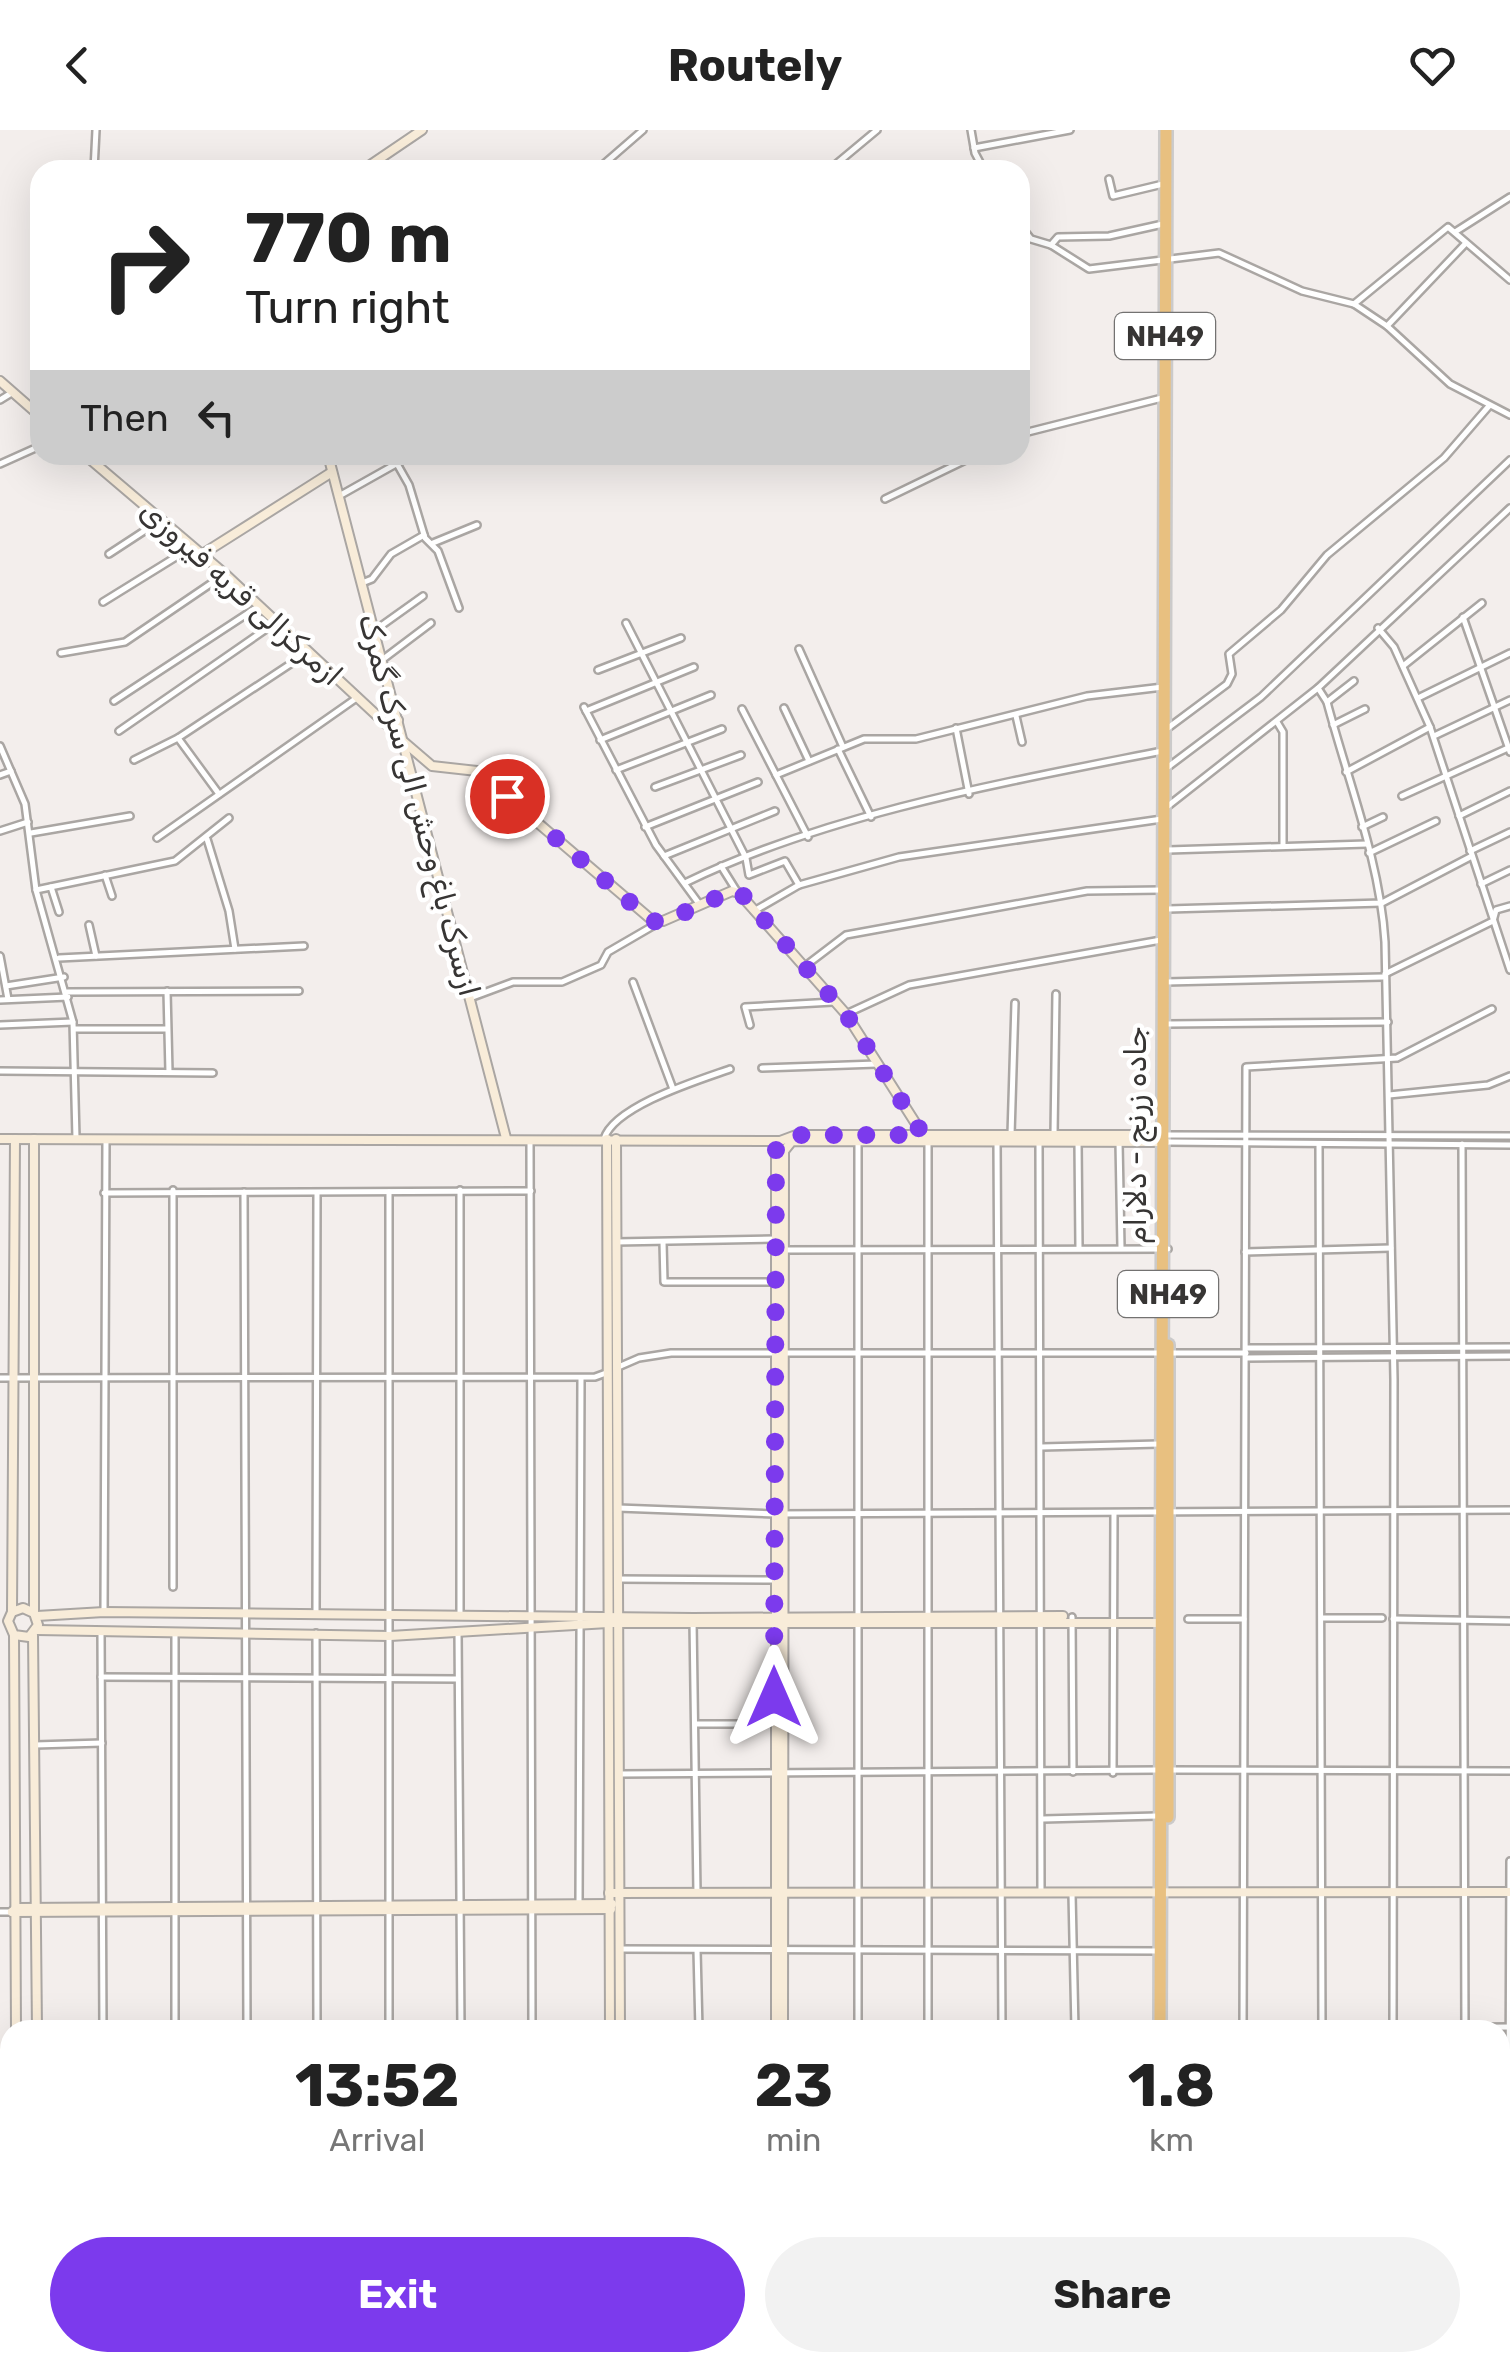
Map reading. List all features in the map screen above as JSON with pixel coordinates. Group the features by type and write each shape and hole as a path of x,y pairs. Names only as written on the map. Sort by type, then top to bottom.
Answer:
{"highway":[{"name":"جاده زرنج - دلارام","path":"1164,1138 1168,1024 1166,130"},
{"name":"جاده زرنج - دلارام","path":"1164,2020 1165,1249 1161,890 1165,541"},
{"name":"جاده زرنج - دلارام","path":"1164,1351 1159,1444 1164,1510"},
{"name":"جاده زرنج - دلارام","path":"1164,1770 1160,1816 1164,2020"}],"main road":[{"path":"378,160 422,130"},
{"path":"0,381 30,407"},
{"name":"ازمرکزالی قریه فیروزی","path":"97,465 225,574 386,724 398,720"},
{"name":"ازسرک باغ وحش الی سرک گمرک","path":"330,465 506,1138"},
{"path":"202,555 332,472"},
{"path":"404,742 432,766 478,770 658,923 736,890 802,969 846,1014 926,1138"},
{"path":"778,1353 775,1164 784,1142 796,1135 998,1142 1164,1138"},
{"path":"0,1138 609,1138 784,1142 1054,1135 1164,1138"},
{"path":"609,1138 616,1242 613,1902 619,1950 620,2020"},
{"path":"609,1138 617,1579 613,1620 616,1774 610,2020"},
{"path":"15,1139 16,1378 7,1618 14,1635 16,2020"},
{"path":"34,1139 37,2020"},
{"path":"780,2020 778,1251 784,1142"},
{"path":"778,1514 774,1580 778,1618"},
{"path":"7,1618 24,1608 36,1614 532,1615 693,1622 778,1618 1164,1620"},
{"path":"14,1635 24,1638 35,1632 100,1632 390,1636 532,1629 580,1620"},
{"path":"14,1912 533,1908 697,1893 1510,1892"},
{"path":"533,1908 613,1902"}],"street":[{"path":"94,160 96,130"},
{"path":"608,160 643,130"},
{"path":"841,160 876,130"},
{"path":"970,130 979,160"},
{"path":"974,148 1070,130"},
{"path":"1108,179 1113,196 1166,183"},
{"path":"1456,232 1510,197"},
{"path":"1051,245 1058,236 1109,236 1166,224"},
{"path":"1354,304 1446,228 1456,232 1510,280"},
{"path":"1030,238 1051,245 1088,269 1166,256 1219,253 1302,291 1354,304 1387,326 1450,384 1510,415"},
{"path":"1387,326 1466,242"},
{"path":"0,400 14,392"},
{"path":"1030,431 1165,397"},
{"path":"1168,728 1228,684 1232,674 1230,654 1281,610 1327,555 1444,458 1489,406"},
{"path":"0,464 30,450"},
{"path":"1168,766 1261,697 1510,460"},
{"path":"338,496 394,465"},
{"path":"399,465 410,484 424,535 432,544 460,608"},
{"path":"885,499 955,465"},
{"path":"1168,806 1318,688 1510,508"},
{"path":"109,554 161,520"},
{"path":"432,544 477,525"},
{"path":"362,584 372,579 391,554 424,535"},
{"path":"102,602 192,547"},
{"path":"61,653 128,640 225,574"},
{"path":"374,630 422,596"},
{"path":"1403,666 1482,603"},
{"path":"114,700 259,606"},
{"path":"1402,796 1510,749 1463,617"},
{"path":"119,731 275,623"},
{"path":"626,623 746,858 750,875 785,861 799,885"},
{"path":"382,660 431,624"},
{"path":"1378,628 1403,666 1434,736 1510,970"},
{"path":"598,670 681,638"},
{"path":"799,649 871,818"},
{"path":"134,760 178,738 307,653"},
{"path":"1418,698 1510,654"},
{"path":"694,666 585,709 645,827 700,905"},
{"path":"1327,702 1354,681"},
{"path":"776,775 864,739 906,740 1087,696 1162,687"},
{"path":"1318,688 1327,702 1382,903 1392,1136 1393,2020"},
{"path":"600,740 712,695"},
{"path":"157,838 358,697"},
{"path":"1434,736 1510,700"},
{"path":"742,708 808,836"},
{"path":"784,708 808,761"},
{"path":"1333,725 1365,709"},
{"path":"1016,716 1022,742"},
{"path":"1277,722 1284,732 1283,846"},
{"path":"1346,772 1430,727"},
{"path":"616,770 722,728"},
{"path":"956,728 969,794"},
{"path":"178,738 219,794"},
{"path":"0,746 28,822 36,890 68,994 74,1025 76,1138"},
{"path":"686,882 720,866 871,818 1162,752"},
{"path":"655,788 741,755"},
{"path":"0,775 10,771"},
{"path":"645,827 758,782"},
{"path":"1459,816 1510,791"},
{"path":"664,856 775,811"},
{"path":"31,833 130,816"},
{"path":"1362,827 1383,817"},
{"path":"36,890 176,861 229,818"},
{"path":"754,911 799,885 899,857 1162,819"},
{"path":"1369,853 1436,821"},
{"path":"0,831 28,822"},
{"path":"1168,909 1382,903 1510,832"},
{"path":"207,839 229,911 235,949"},
{"path":"1168,850 1366,844"},
{"path":"720,866 736,890"},
{"path":"1481,884 1510,870"},
{"path":"105,874 112,896"},
{"path":"51,887 59,912"},
{"path":"802,969 846,935 1087,891 1161,890"},
{"path":"1494,920 1496,910 1510,906"},
{"path":"1166,982 1385,975 1494,920"},
{"path":"470,998 513,982 562,982 601,966 608,952 658,923"},
{"path":"89,924 96,956"},
{"path":"1501,940 1510,936"},
{"path":"846,1014 908,984 1162,940"},
{"path":"59,958 304,946"},
{"path":"0,956 8,999"},
{"path":"6,986 64,977"},
{"path":"632,982 673,1089"},
{"path":"167,991 169,1072"},
{"path":"0,1000 167,991 298,991"},
{"path":"1054,1135 1056,994"},
{"path":"750,1025 745,1007 833,1002"},
{"path":"1011,1136 1015,1002"},
{"path":"1243,2020 1246,1067 1390,1058 1492,1009"},
{"path":"1168,1024 1388,1022"},
{"path":"0,1025 168,1029"},
{"path":"762,1068 880,1064"},
{"path":"609,1138 608,1128 673,1089 730,1069"},
{"path":"0,1072 213,1073"},
{"path":"1390,1095 1488,1085 1510,1076"},
{"path":"1164,1138 1248,1134 1510,1136"},
{"path":"530,1138 532,2020"},
{"path":"926,1138 928,2020"},
{"path":"1164,1138 1248,1144 1510,1144"},
{"path":"104,1612 106,1140"},
{"path":"858,1141 854,1512 858,2020"},
{"path":"998,1142 1002,2020"},
{"path":"1039,1142 1041,1894"},
{"path":"1078,1142 1079,1248"},
{"path":"1118,1142 1121,1248"},
{"path":"1319,1144 1322,2020"},
{"path":"1462,1144 1465,2020"},
{"path":"173,1190 173,1587"},
{"path":"460,1190 460,1616"},
{"path":"103,1193 531,1191"},
{"path":"244,1192 247,2020"},
{"path":"389,1192 389,2020"},
{"path":"316,1614 317,1194"},
{"path":"616,1242 776,1239"},
{"path":"663,1241 664,1282 775,1282"},
{"path":"778,1251 856,1247 1165,1249"},
{"path":"1245,1252 1392,1248"},
{"path":"1247,1353 1393,1346 1510,1347"},
{"path":"0,1378 582,1378 639,1358 670,1353 1164,1351 1320,1358 1510,1356"},
{"path":"579,1906 582,1378"},
{"path":"1041,1447 1159,1444"},
{"path":"616,1508 778,1514 1510,1510"},
{"path":"1112,1773 1114,1512"},
{"path":"617,1579 774,1580"},
{"path":"1322,1618 1382,1618"},
{"path":"1072,1619 1072,1772"},
{"path":"1188,1619 1244,1619"},
{"path":"1394,1619 1510,1621"},
{"path":"693,1622 697,1893"},
{"path":"458,1631 461,2020"},
{"path":"100,1632 103,2020"},
{"path":"316,1633 317,2020"},
{"path":"174,1635 175,2020"},
{"path":"101,1677 460,1679"},
{"path":"696,1724 747,1724"},
{"path":"35,1745 102,1743"},
{"path":"616,1774 1510,1771"},
{"path":"1043,1819 1160,1816"},
{"path":"1510,1860 1510,2027"},
{"path":"1072,1894 1075,2020"},
{"path":"0,1912 14,1912"},
{"path":"619,1950 1161,1951"},
{"path":"697,1950 698,2020"}],"route":[{"path":"507,796 652,921 663,922 732,891 740,892 802,969 846,1014 923,1135 796,1135 780,1141 776,1150 774,1697"}]}
